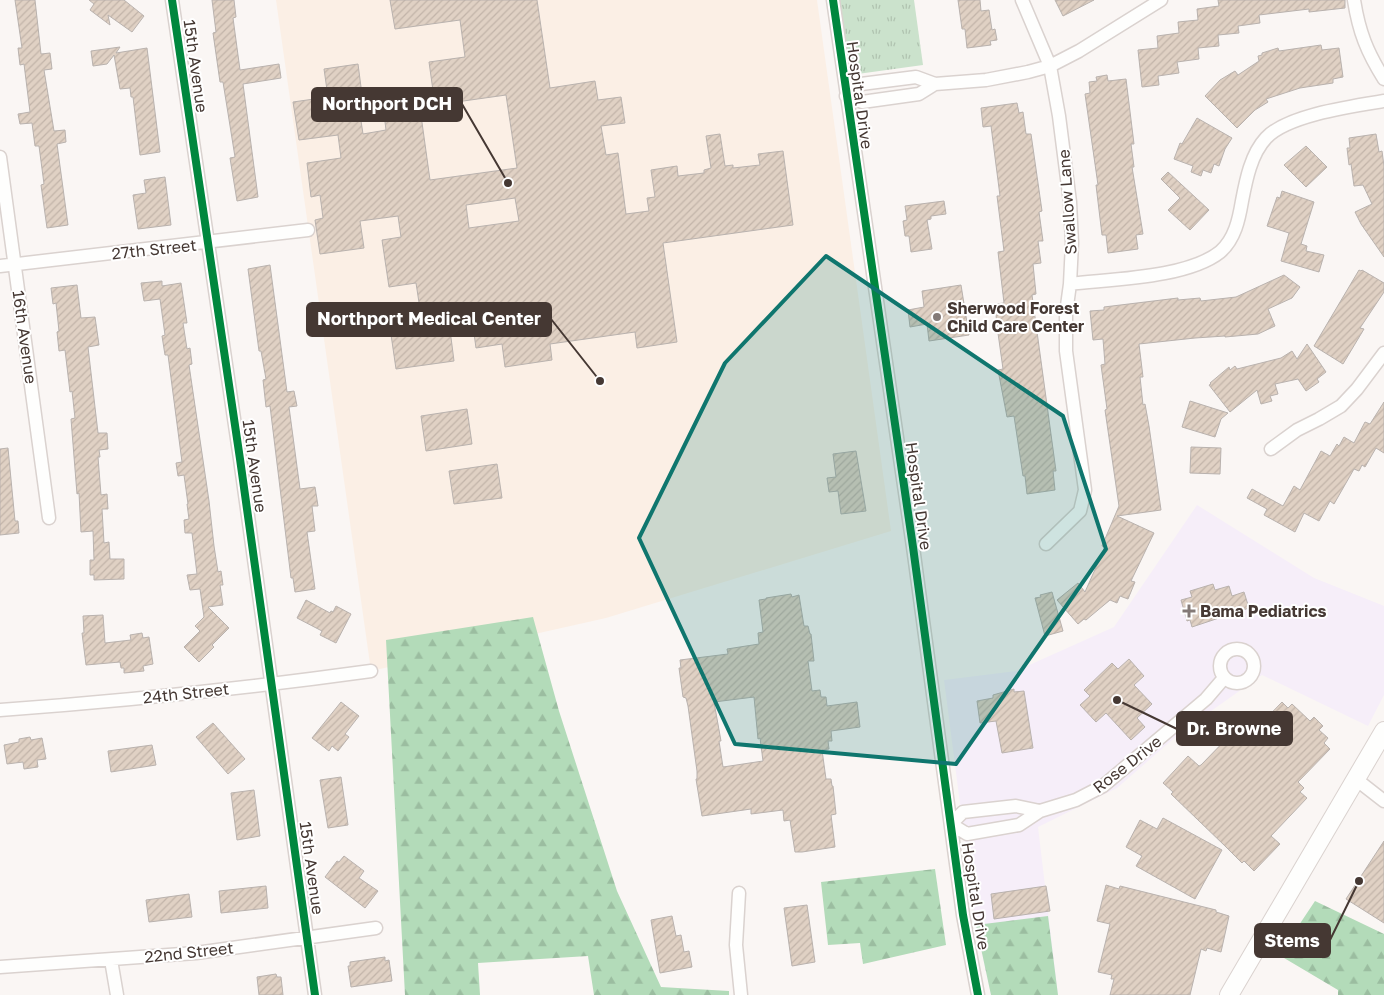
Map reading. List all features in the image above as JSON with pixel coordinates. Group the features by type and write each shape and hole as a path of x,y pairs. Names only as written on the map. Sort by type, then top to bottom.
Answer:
{"main road":[{"path":"1229,995 1357,780 1384,731"}],"street":[{"name":"15th Avenue","path":"172,0 272,684 315,995"},
{"name":"Hospital Drive","path":"833,0 877,296 963,915 978,995"},
{"name":"Swallow Lane","path":"1022,0 1050,66 1059,116 1070,202 1072,243 1070,284 1066,313 1066,351 1085,490 1080,511 1046,544"},
{"path":"846,96 862,102 919,94 935,84 986,80 1050,66 1079,51 1161,0"},
{"path":"1354,0 1360,34 1373,62 1384,79"},
{"path":"1070,284 1173,272 1207,261 1222,250 1233,236 1239,219 1245,184 1256,152 1266,138 1279,127 1312,116 1384,102"},
{"name":"16th Avenue","path":"0,157 49,518"},
{"name":"27th Street","path":"0,266 308,230"},
{"path":"1272,449 1297,430 1341,406 1379,369 1384,353"},
{"name":"24th Street","path":"0,710 109,702 371,671"},
{"name":"Rose Drive","path":"1040,811 1016,806 963,812 951,824 967,834 1019,825 1040,811 1076,800 1103,786 1206,699 1224,678"},
{"path":"1357,780 1384,801"},
{"path":"739,893 736,945 741,995"},
{"name":"22nd Street","path":"0,968 196,952 376,928"},
{"path":"111,960 117,995"}],"highlighted area":[{"path":"826,256 1063,416 1106,549 956,764 735,744 639,538 725,363"}],"shaded area":[{"path":"276,0 817,0 891,531 606,618 371,671"},
{"path":"1197,505 1314,578 1384,606 1384,695 1368,726 1262,675 1180,733 1117,788 1038,827 1058,995 991,995 976,927 944,680 1016,671 1114,627"}],"green space":[{"path":"833,0 914,0 923,65 843,76"},
{"path":"533,617 559,711 617,891 661,987 729,991 729,995 594,995 588,956 478,963 480,995 405,995 386,640"},
{"path":"935,869 946,945 863,964 860,943 828,945 821,882"},
{"path":"1315,901 1384,934 1384,995 1338,995 1338,990 1279,955"},
{"path":"1048,916 1058,995 991,995 976,925"}],"building":[{"path":"15,0 35,0 41,54 50,53 52,69 44,70 54,131 65,130 66,142 57,144 68,225 47,228 41,185 44,184 39,146 35,146 32,123 20,124 18,114 30,112 24,64 20,65 18,48 22,48"},
{"path":"89,0 124,0 144,16 132,32 108,15 110,25 90,10 94,4"},
{"path":"212,0 234,0 236,17 233,18 240,70 279,64 281,78 243,84 258,197 237,201 230,158 235,157 223,82 220,82 213,33 216,32"},
{"path":"390,0 537,0 550,88 595,81 598,100 621,97 625,123 601,126 606,155 618,153 626,214 649,211 647,198 655,197 651,170 677,166 678,176 704,173 704,170 711,168 706,136 720,134 725,166 733,165 733,168 760,165 758,154 783,151 793,225 663,243 677,342 637,348 635,332 550,344 552,360 505,367 502,344 476,348 472,319 449,322 454,361 396,369 388,314 420,309 416,283 389,287 382,240 401,237 398,216 360,221 364,248 320,254 315,220 323,218 320,195 311,197 307,163 341,158 338,135 299,140 293,102 328,97 324,69 358,64 361,87 356,88 363,134 386,130 383,106 419,101 430,180 517,168 506,95 435,105 429,62 465,57 460,20 395,29","holes":["515,198 519,221 469,228 466,205"]},
{"path":"958,0 980,0 981,11 989,10 992,30 995,29 997,40 990,41 991,45 967,48 965,29 962,29"},
{"path":"1055,0 1094,0 1063,16"},
{"path":"1218,0 1345,0 1345,8 1309,12 1309,9 1259,15 1260,23 1238,26 1239,33 1218,35 1219,46 1198,48 1199,59 1177,62 1179,73 1158,76 1159,85 1142,87 1138,50 1158,48 1157,36 1179,33 1178,22 1198,20 1197,9 1219,6"},
{"path":"1321,45 1322,50 1339,48 1343,77 1333,79 1333,83 1300,88 1266,99 1268,102 1255,110 1237,128 1205,96 1220,80 1235,71 1238,75 1259,61 1258,56 1262,55 1262,53 1278,48 1279,51"},
{"path":"120,47 116,53 147,48 160,152 140,155 133,97 131,97 130,88 120,89 114,55 107,64 93,66 91,51"},
{"path":"1107,75 1108,81 1126,79 1134,144 1131,144 1134,167 1132,167 1143,234 1136,235 1138,249 1108,253 1106,235 1102,235 1096,185 1098,185 1085,94 1090,93 1089,82 1097,81 1096,77"},
{"path":"1017,103 1019,113 1023,112 1026,134 1031,134 1042,211 1039,212 1043,241 1038,241 1041,263 1033,264 1036,294 1032,295 1056,471 1053,471 1055,490 1027,494 1014,416 1007,417 998,370 1003,369 995,304 1004,303 998,252 1004,251 997,196 1000,196 991,126 983,127 981,108"},
{"path":"1197,118 1232,138 1225,149 1219,166 1214,164 1211,173 1203,170 1201,176 1191,172 1193,166 1174,159 1180,143 1182,144"},
{"path":"1376,134 1379,152 1382,151 1384,166 1384,257 1355,212 1372,204 1363,185 1354,186 1347,148 1350,148 1349,138"},
{"path":"1306,146 1327,167 1306,187 1284,165"},
{"path":"1168,172 1209,210 1190,230 1168,210 1180,198 1161,179"},
{"path":"165,177 171,225 138,229 133,195 146,193 144,180"},
{"path":"1282,191 1314,202 1301,244 1307,246 1306,251 1324,255 1319,272 1281,261 1289,233 1267,226 1277,197 1280,198"},
{"path":"944,201 946,214 931,216 931,219 927,220 932,249 911,252 909,236 905,236 903,221 907,220 905,206"},
{"path":"270,265 287,392 294,391 297,406 289,407 300,489 315,487 318,506 312,506 315,531 307,532 315,589 295,592 293,578 291,578 270,406 266,407 263,380 266,379 261,351 259,351 248,269"},
{"path":"1359,270 1384,283 1384,292 1360,328 1364,329 1343,364 1314,346"},
{"path":"1284,275 1300,287 1292,298 1268,309 1275,326 1258,334 1139,344 1143,377 1140,377 1143,405 1145,404 1149,426 1161,510 1117,516 1154,533 1131,581 1135,582 1128,599 1120,596 1117,603 1110,600 1086,620 1084,619 1078,624 1057,600 1078,583 1085,592 1105,547 1102,546 1119,506 1105,410 1107,409 1101,365 1105,364 1103,339 1093,340 1090,311 1104,310 1104,307 1178,298 1178,300 1200,298 1201,301 1236,297"},
{"path":"162,281 162,286 181,283 187,323 183,323 187,349 190,348 192,364 189,365 214,546 218,572 221,571 223,585 220,585 223,605 208,607 229,628 199,662 184,647 200,631 195,626 204,617 200,589 190,590 187,575 197,574 192,533 185,533 184,520 189,519 188,504 184,475 178,476 176,463 182,462 168,355 165,355 162,336 165,335 160,299 144,301 141,283"},
{"path":"77,285 81,318 95,317 99,345 88,347 98,433 107,433 108,449 99,450 100,457 98,457 101,495 107,494 108,509 102,509 104,543 109,542 110,559 124,559 124,579 94,580 94,575 90,575 90,560 94,560 93,531 81,532 71,419 75,418 72,391 70,392 65,350 59,351 56,303 53,304 51,288"},
{"name":"Sherwood Forest Child Care Center","path":"961,285 969,335 929,341 927,324 910,327 908,310 924,307 922,291"},
{"path":"1307,344 1326,372 1317,379 1319,382 1306,391 1298,379 1275,384 1278,394 1270,396 1272,401 1261,404 1257,390 1230,412 1209,385 1229,367 1230,370 1235,366 1237,369 1281,358 1292,351 1297,359"},
{"path":"1190,401 1228,413 1221,419 1215,437 1182,427"},
{"path":"1384,402 1384,453 1376,448 1365,467 1362,465 1359,471 1354,469 1334,504 1330,501 1319,521 1304,513 1295,532 1264,515 1267,509 1247,498 1252,489 1283,506 1294,486 1300,490 1321,451 1330,456 1344,437 1354,443 1365,422 1370,424"},
{"path":"467,409 472,444 426,451 421,416"},
{"path":"1191,447 1221,448 1220,474 1190,473"},
{"path":"8,448 15,521 18,521 19,533 0,535 0,449"},
{"path":"856,451 866,511 841,514 838,491 829,492 827,478 836,477 833,454"},
{"path":"497,464 502,498 454,504 449,471"},
{"path":"1213,584 1215,590 1229,586 1232,596 1244,592 1249,608 1192,627 1190,620 1187,621 1181,600 1192,597 1190,591"},
{"path":"1052,592 1063,631 1045,636 1035,598"},
{"path":"791,594 792,597 799,595 804,626 808,626 811,634 814,661 808,661 812,691 820,690 821,697 826,697 827,706 857,702 860,727 831,731 832,741 828,741 829,749 822,750 826,779 831,779 833,786 836,814 831,815 835,847 795,852 790,820 784,821 783,810 751,814 751,809 702,816 688,706 686,698 683,697 679,668 681,668 680,660 728,654 727,649 759,644 758,633 763,632 759,600","holes":["754,697 758,739 760,738 763,761 723,767 719,741 721,741 714,702"]},
{"path":"306,600 330,613 331,611 333,612 336,606 351,614 336,643 320,635 322,631 297,618"},
{"path":"103,615 105,643 131,640 130,635 142,633 143,638 149,637 153,664 143,666 144,671 124,673 124,668 121,668 120,662 86,665 82,633 84,633 83,616"},
{"path":"1129,659 1144,676 1134,685 1152,704 1137,718 1145,727 1131,740 1106,713 1096,722 1080,705 1090,696 1084,690 1112,663 1118,669"},
{"path":"1014,689 1014,692 1024,691 1033,748 1002,753 996,721 980,723 977,701 993,698 993,695"},
{"path":"341,702 359,716 345,734 349,737 338,751 332,746 329,751 312,738"},
{"path":"1282,702 1288,708 1292,704 1310,721 1314,717 1323,726 1319,730 1328,738 1324,743 1330,749 1298,782 1304,788 1300,792 1307,798 1271,836 1280,844 1254,871 1244,861 1242,863 1171,794 1173,792 1163,783 1188,756 1199,766 1201,765 1236,729 1242,736 1246,732 1250,735"},
{"path":"213,723 245,759 228,774 196,737"},
{"path":"30,737 31,740 42,738 46,759 37,760 38,767 24,769 23,762 7,764 4,745 19,742 19,739"},
{"path":"152,745 156,765 111,772 108,751"},
{"path":"341,777 348,825 328,828 320,780"},
{"path":"254,790 260,836 237,840 231,793"},
{"path":"1163,818 1222,850 1195,899 1136,866 1142,856 1126,847 1140,820 1157,829"},
{"path":"1384,841 1384,923 1346,899"},
{"path":"344,856 364,871 359,878 378,891 365,908 325,877 337,861 339,862"},
{"path":"1106,885 1119,889 1120,886 1216,910 1216,912 1229,916 1221,952 1207,948 1206,951 1201,949 1190,995 1110,995 1114,979 1111,979 1112,975 1098,972 1110,924 1097,921"},
{"path":"266,886 268,908 221,913 219,891"},
{"path":"1046,886 1050,911 994,919 991,894"},
{"path":"189,894 192,917 149,922 146,900"},
{"path":"807,905 815,962 792,966 784,908"},
{"path":"672,916 676,936 681,935 684,952 689,951 692,967 660,973 651,920"},
{"path":"385,957 385,961 389,960 392,981 351,987 348,966 350,966 350,962"},
{"path":"276,974 277,977 281,977 283,995 259,995 257,977"}],"cycle path":[{"path":"172,0 240,459 315,995"},
{"path":"833,0 913,547 963,915 978,995"}],"place":[{"name":"Northport DCH","path":"508,183"},
{"name":"Sherwood Forest Child Care Center","path":"937,317"},
{"name":"Northport Medical Center","path":"600,381"},
{"name":"Bama Pediatrics","path":"1189,611"},
{"name":"Dr. Browne","path":"1117,700"},
{"name":"Stems","path":"1359,881"}]}
